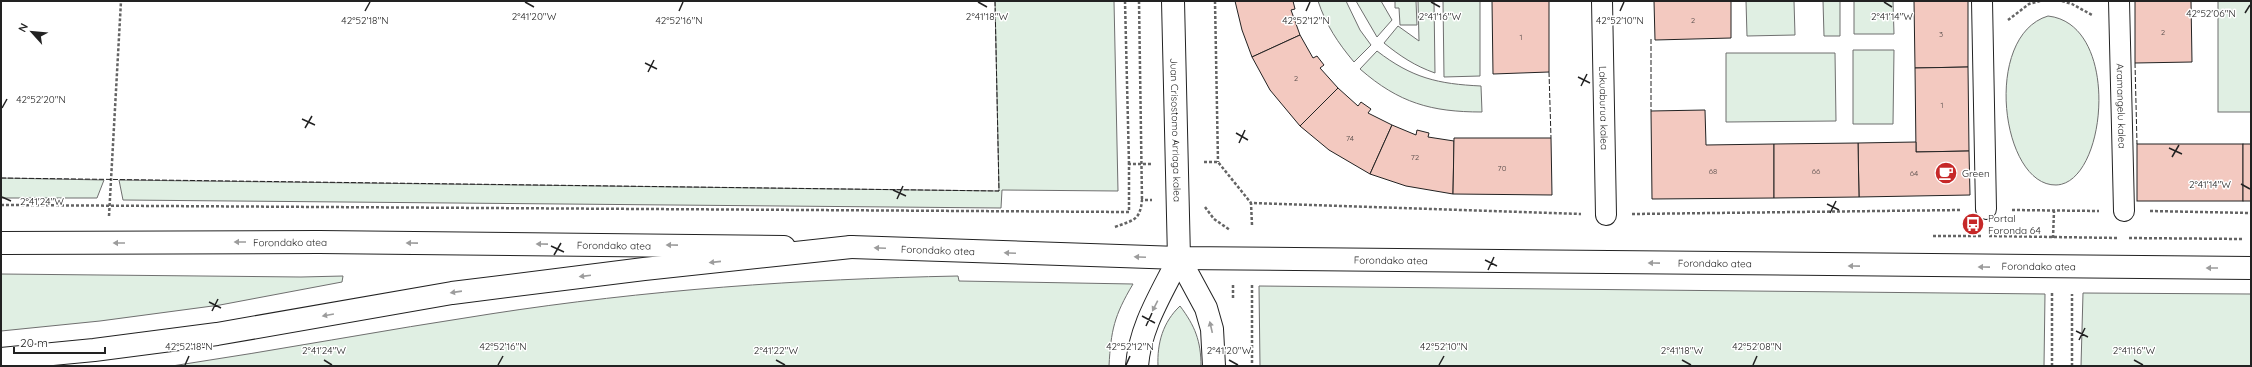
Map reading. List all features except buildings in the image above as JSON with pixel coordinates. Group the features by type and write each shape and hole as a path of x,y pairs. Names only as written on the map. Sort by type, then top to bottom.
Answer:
{"main road":[{"name":"Juan Crisostomo Arriaga kalea","path":"1173,1 1179,258"},
{"name":"Forondako atea","path":"1,243 319,242 851,247 1179,258 2251,268"},
{"path":"1,359 94,350 217,334 452,293 644,269 851,247"},
{"path":"1137,366 1138,348 1144,327 1179,258"},
{"path":"1179,258 1206,308 1212,329 1214,366"}],"street":[{"name":"Lakuaburua kalea","path":"1602,1 1606,214"},
{"path":"1982,1 1986,209"},
{"name":"Aramangelu kalea","path":"2119,1 2124,211"}],"path":[{"path":"107,243 121,1"},
{"path":"1,205 1129,212 1125,1"},
{"path":"1138,1 1142,200"},
{"path":"1215,1 1218,162 1251,203 1252,225"},
{"path":"1129,164 1141,165 1218,162"},
{"path":"1251,203 1606,214 1986,209 2251,213"},
{"path":"2052,366 2062,267 2071,237"},
{"path":"2062,267 2072,366"}],"green space":[{"path":"995,1 1114,1 1118,191 1002,190 1001,208 123,200 119,180 999,191"},
{"path":"1318,1 1346,1 1360,30 1371,45 1354,62 1333,33"},
{"path":"1356,1 1381,1 1392,20 1377,37"},
{"path":"1395,1 1416,1 1417,25 1400,25 1399,8 1395,8"},
{"path":"1418,1 1434,1 1435,73 1408,60 1384,43 1398,26 1419,41"},
{"path":"1443,1 1480,1 1480,76 1444,77"},
{"path":"1746,1 1794,1 1795,35 1747,36"},
{"path":"1823,1 1840,1 1840,36 1824,36"},
{"path":"1854,1 1893,1 1894,34 1854,34"},
{"path":"2218,1 2251,1 2251,112 2218,112"},
{"path":"2048,16 2072,26 2088,46 2096,73 2099,103 2095,133 2087,159 2073,178 2056,185 2037,179 2022,162 2012,137 2007,108 2007,79 2014,51 2027,29"},
{"path":"1853,50 1894,50 1893,124 1853,124"},
{"path":"1377,51 1402,68 1426,78 1438,81 1481,86 1482,112 1464,112 1431,107 1402,98 1388,90 1360,69"},
{"path":"1726,53 1835,53 1836,121 1726,122"},
{"path":"1,178 104,180 97,198 1,198"},
{"path":"1,274 301,277 343,276 342,282 220,305 100,321 1,331"},
{"path":"958,276 959,281 1133,284 1122,305 1112,333 1109,366 172,366 450,320 606,298 782,283"},
{"path":"1259,286 2045,294 2044,366 1260,366"},
{"path":"2083,293 2251,294 2251,366 2081,366"},
{"path":"1180,306 1190,320 1196,334 1200,349 1201,366 1158,366 1162,333 1169,319"}],"fence":[{"path":"1,178 999,191 995,1"},
{"path":"1651,39 1651,111"},
{"path":"2135,63 2137,144"},
{"path":"1549,72 1551,138"}],"place":[{"name":"Green","path":"1946,173"},
{"name":"Portal Foronda 64","path":"1973,224"}]}
